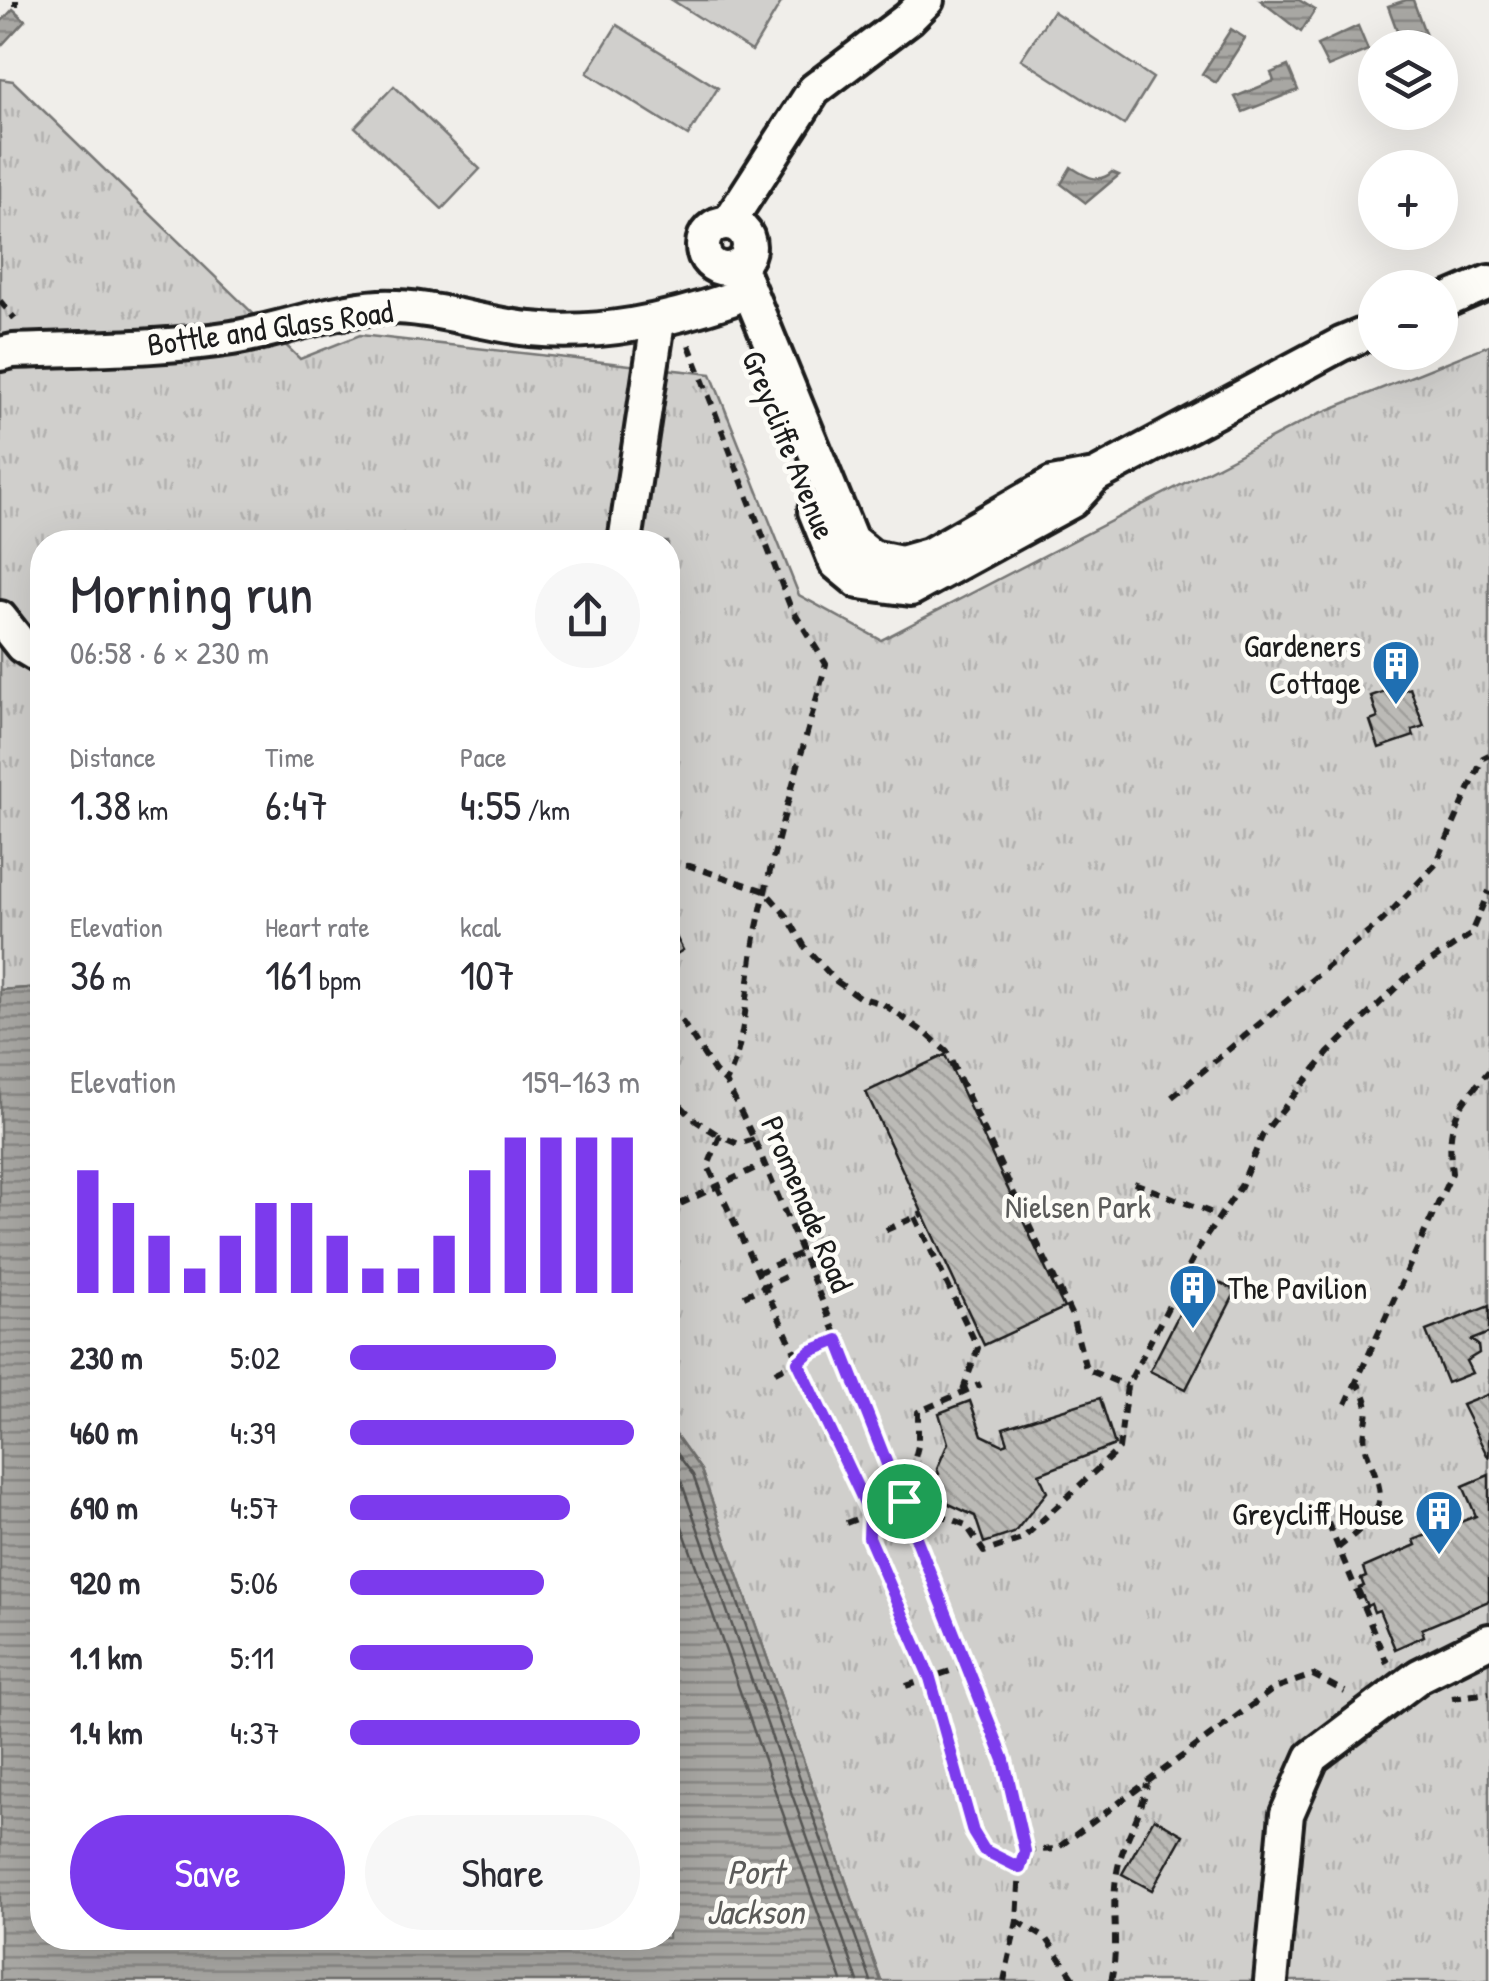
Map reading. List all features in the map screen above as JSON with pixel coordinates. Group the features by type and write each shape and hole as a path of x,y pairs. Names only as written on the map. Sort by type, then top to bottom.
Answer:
{"street":[{"name":"Greycliffe Avenue","path":"926,0 909,18 814,90 729,222 708,229 702,246 708,262 732,278 836,563 860,582 911,589 1072,501 1095,476 1358,337"},
{"name":"Bottle and Glass Road","path":"0,354 230,338 339,312 382,307 444,312 533,330 668,319 732,278"},
{"path":"1458,295 1489,282"},
{"path":"627,530 668,319"},
{"path":"0,618 30,651"},
{"path":"1271,1981 1287,1814 1312,1758 1375,1691 1418,1676 1489,1640"}],"path":[{"path":"668,319 790,606 826,664 765,891 736,1064 726,1082"},
{"path":"1172,1097 1382,921 1426,878 1436,864 1483,758 1489,755"},
{"path":"680,865 765,891 836,981 859,997 883,1004 928,1034 946,1052 1072,1316 1086,1369 1127,1386"},
{"path":"846,1523 904,1501 966,1526 984,1552 1022,1538 1119,1450 1127,1386 1202,1244 1242,1186 1263,1134 1317,1067 1407,977 1470,935 1489,891"},
{"name":"Promenade Road","path":"680,1026 683,1024 726,1082 754,1140 904,1501 1004,1760 1025,1851 1020,1868 1017,1921 1004,1981"},
{"path":"1346,1404 1452,1173 1448,1137 1461,1104 1489,1071"},
{"path":"680,1105 720,1136 739,1144 754,1140"},
{"path":"720,1136 708,1166 870,1514 869,1537 930,1678 973,1832 984,1850 1020,1868"},
{"path":"680,1204 764,1164"},
{"path":"1134,1183 1220,1216"},
{"path":"886,1230 919,1215 978,1348 963,1392"},
{"path":"757,1273 802,1252"},
{"path":"744,1296 786,1278"},
{"path":"775,1372 838,1340"},
{"path":"1338,1548 1363,1526 1379,1502 1378,1485 1364,1444 1369,1421 1366,1394 1357,1382"},
{"path":"904,1501 918,1446 918,1412 980,1384"},
{"path":"1025,1851 1056,1849 1275,1688 1313,1676 1375,1691 1388,1665 1328,1523"},
{"path":"906,1686 968,1664"},
{"path":"1110,1981 1117,1956 1117,1872 1144,1804 1147,1782"},
{"path":"1017,1921 1046,1939 1076,1981"}],"green space":[{"path":"672,0 781,0 782,1 752,51"},
{"path":"1053,11 1153,78 1124,125 1021,59"},
{"path":"617,25 718,88 688,136 587,73"},
{"name":"Nielsen Park","path":"0,79 13,81 300,359 360,335 711,374 799,595 881,640 1318,414 1427,370 1458,370 1458,358 1489,345 1489,1981 881,1981 701,1470 680,1441 680,530 30,530 30,988 0,990"},
{"path":"394,86 480,169 442,209 355,127"}],"water":[{"path":"1260,0 1299,0 1315,10 1301,32"},
{"path":"1413,0 1424,30 1397,30 1388,6"},
{"path":"13,9 25,20 0,47 0,23"},
{"path":"1358,26 1360,30 1358,54 1328,67 1317,45"},
{"path":"1231,29 1245,38 1216,83 1202,74"},
{"path":"1288,66 1298,90 1243,112 1235,97 1274,81 1271,73"},
{"path":"1071,167 1092,178 1112,172 1119,175 1086,203 1061,184"},
{"name":"Port Jackson","path":"30,988 30,1950 680,1950 680,1441 701,1470 881,1981 0,1981 0,990"}],"building":[{"name":"Gardeners Cottage","path":"1396,687 1398,692 1410,688 1424,726 1412,730 1414,736 1379,748 1370,721 1378,718 1371,696"},
{"path":"945,1055 1064,1308 984,1345 866,1092"},
{"name":"The Pavilion","path":"1200,1273 1236,1291 1186,1389 1150,1371"},
{"path":"1489,1306 1489,1333 1471,1340 1478,1345 1479,1353 1466,1361 1472,1373 1447,1383 1426,1331"},
{"name":"Greycliff House","path":"1489,1394 1489,1459 1462,1405"},
{"path":"1100,1398 1115,1445 1039,1474 1047,1492 1014,1533 984,1543 975,1516 949,1504 946,1498 938,1501 929,1479 939,1474 937,1469 948,1443 939,1413 970,1401 982,1435 1003,1445 1008,1443 1003,1428"},
{"name":"Greycliff House","path":"1489,1475 1489,1601 1422,1629 1424,1636 1395,1649 1379,1610 1374,1612 1371,1604 1367,1606 1359,1588 1364,1586 1361,1579 1366,1577 1363,1568 1416,1545 1414,1540 1476,1516 1463,1486"},
{"path":"1154,1818 1183,1835 1152,1890 1122,1874"}],"place":[{"name":"Gardeners Cottage","path":"1396,706"},
{"name":"The Pavilion","path":"1193,1330"},
{"name":"Greycliff House","path":"1439,1556"}],"route":[{"path":"838,1340 904,1501 1004,1760 1025,1851 1020,1868 984,1850 973,1832 930,1678 869,1537 870,1514 798,1362 811,1351 838,1340"}]}
